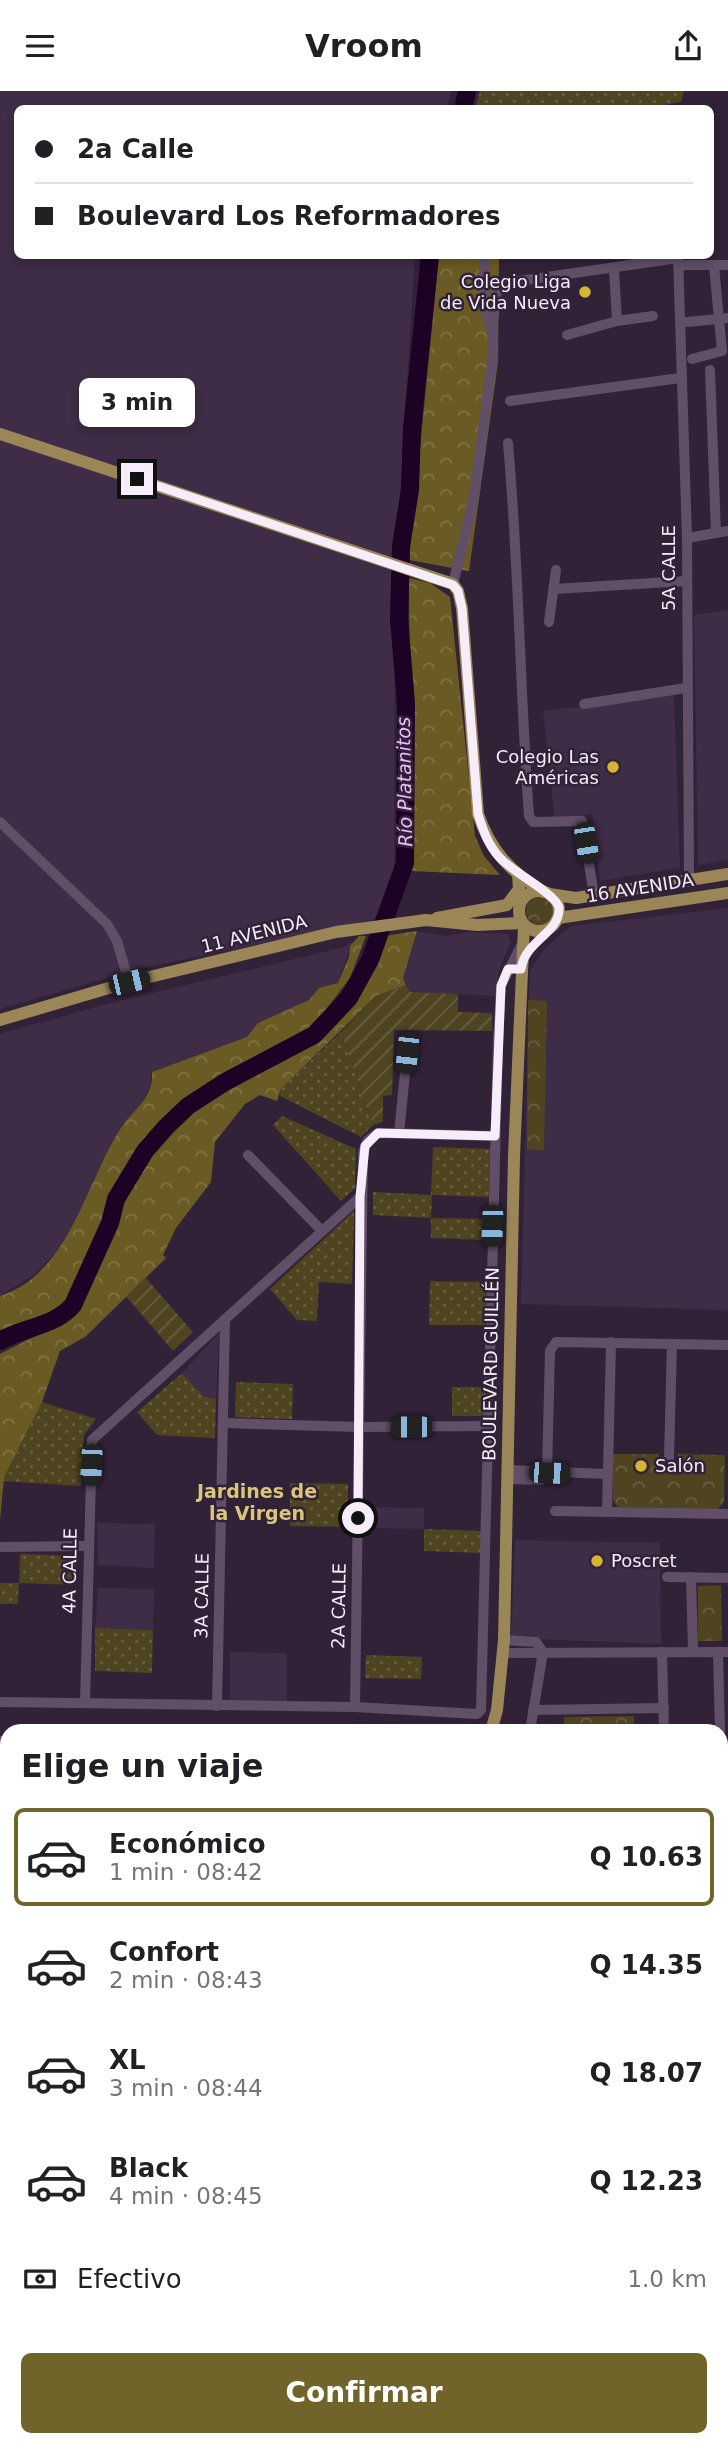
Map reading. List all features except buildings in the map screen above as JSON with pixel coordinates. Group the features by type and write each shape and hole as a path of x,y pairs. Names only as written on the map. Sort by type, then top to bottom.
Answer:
{"main road":[{"path":"0,434 379,562 438,577 453,585 458,591 462,608 478,814 485,837 499,857 557,902 554,924 522,949"},
{"path":"426,920 507,905 520,889 518,874"},
{"name":"16 AVENIDA","path":"547,893 576,898 728,874"},
{"path":"547,893 529,893 521,900 518,912 523,925 537,932 554,924"},
{"name":"16 AVENIDA","path":"554,924 728,893"},
{"name":"11 AVENIDA","path":"0,1020 129,982 359,928 426,920 477,925 523,925"},
{"name":"BOULEVARD GUILLÉN","path":"492,1724 503,1647 514,969 522,949 523,925"}],"street":[{"path":"485,259 484,309 492,331"},
{"path":"453,585 474,497 493,355 492,331 497,290 505,283 678,260 714,266 728,265"},
{"name":"5A CALLE","path":"678,260 687,538 688,880"},
{"path":"692,359 722,351 724,318 714,266"},
{"path":"614,269 617,321"},
{"path":"567,335 617,321 653,316"},
{"path":"687,322 724,318"},
{"path":"710,370 716,533"},
{"path":"510,401 680,377"},
{"path":"508,443 515,510 520,680 528,816 533,823 582,821 594,895"},
{"path":"687,538 728,531"},
{"path":"549,622 556,570"},
{"path":"554,589 686,581"},
{"path":"584,704 686,688"},
{"path":"0,822 107,924 117,941 129,982"},
{"path":"0,1702 355,1707 477,1714 481,1710 501,986 514,969"},
{"path":"407,1053 399,1133 495,1136"},
{"name":"2A CALLE","path":"355,1707 360,1427 360,1197 363,1152 368,1140 378,1133 399,1133"},
{"path":"248,1155 323,1231"},
{"path":"225,1319 360,1197"},
{"name":"3A CALLE","path":"217,1706 225,1319"},
{"name":"4A CALLE","path":"85,1703 87,1546 92,1440 225,1319"},
{"path":"544,1476 550,1351 558,1341 728,1345"},
{"path":"607,1512 611,1342"},
{"path":"669,1458 672,1344"},
{"path":"224,1423 360,1427 489,1426"},
{"path":"507,1475 607,1474"},
{"path":"555,1511 728,1514"},
{"path":"0,1548 87,1546"},
{"path":"667,1577 728,1578"},
{"path":"691,1577 693,1651"},
{"path":"503,1647 543,1652 723,1652 724,1707"},
{"path":"531,1724 543,1652"},
{"path":"662,1652 664,1724"},
{"path":"533,1710 664,1707"}],"shaded area":[{"path":"0,91 451,91 448,105 14,105 14,259 415,259 395,575 394,868 398,870 380,918 138,969 0,1009"},
{"path":"728,610 728,860 698,865 694,615"},
{"name":"Colegio Las Américas","path":"674,695 680,868 600,881 592,814 555,821 543,711"},
{"path":"728,908 728,1310 521,1304 530,971 545,948 571,926"},
{"path":"417,931 447,936 469,932 508,934 511,943 500,967 496,996 410,992 403,978"},
{"path":"352,941 338,983 319,988 309,1000 258,1023 247,1037 152,1072 149,1089 139,1108 120,1128 82,1211 56,1252 35,1274 0,1296 0,1034 103,1005 344,947"},
{"path":"219,1333 216,1399 203,1396 182,1373"},
{"path":"369,1507 424,1508 424,1529 368,1528"},
{"path":"97,1523 155,1524 154,1568 98,1565"},
{"path":"515,1540 660,1543 661,1644 511,1638"},
{"path":"98,1588 154,1589 153,1630 95,1628"},
{"path":"230,1652 287,1653 287,1701 230,1701"}],"green space":[{"path":"480,91 684,91 681,102 664,105 476,105"},
{"path":"439,259 499,259 498,362 469,571 409,560"},
{"path":"409,578 430,583 450,597 475,836 484,856 500,875 411,871"},
{"path":"540,897 550,901 554,911 550,921 540,925 530,921 526,911 530,901"},
{"path":"417,931 403,978 406,985 376,996 281,1089 277,1101 260,1095 245,1104 215,1142 211,1182 176,1228 163,1255 166,1258 85,1337 60,1351 42,1402 4,1478 0,1520 0,1354 70,1318 97,1272 123,1204 144,1161 170,1131 206,1099 270,1065 292,1050 319,1039 343,1017 360,996 374,969 384,936"},
{"path":"359,936 366,936 350,978 311,1029 275,1047 186,1103 142,1147 110,1201 81,1276 61,1309 49,1316 0,1330 0,1296 24,1285 43,1268 59,1248 119,1131 146,1097 152,1081 152,1072 247,1037 258,1023 309,1000 319,988 338,983 349,957 350,946"},
{"path":"406,985 410,992 458,994 458,1012 492,1013 492,1031 394,1030 392,1095 383,1096 383,1122 373,1125 341,1032 376,996"},
{"path":"528,1000 547,1001 544,1151 527,1149"},
{"path":"341,1032 373,1125 361,1137 280,1096 281,1089"},
{"path":"282,1116 356,1149 355,1188 341,1201 273,1125"},
{"path":"433,1147 490,1149 489,1197 432,1195 431,1218 373,1215 373,1192 431,1195"},
{"path":"354,1211 352,1284 319,1282 317,1321 297,1320 270,1289"},
{"path":"431,1218 487,1219 487,1240 431,1238"},
{"path":"145,1277 193,1332 173,1351 125,1295"},
{"path":"430,1281 486,1282 485,1325 429,1325"},
{"path":"182,1373 203,1396 216,1399 215,1438 157,1435 137,1412"},
{"path":"236,1382 293,1384 292,1419 235,1417"},
{"path":"452,1387 485,1387 485,1416 452,1416"},
{"path":"42,1402 96,1419 84,1435 81,1486 3,1481"},
{"path":"613,1454 659,1454 659,1463 667,1468 676,1465 678,1454 725,1455 724,1502 717,1510 618,1507 613,1500"},
{"path":"290,1483 348,1484 348,1527 290,1526"},
{"path":"424,1529 481,1531 481,1553 424,1551"},
{"path":"20,1554 76,1556 75,1585 19,1583"},
{"path":"0,1583 19,1583 18,1604 0,1604"},
{"path":"721,1585 722,1641 698,1641 698,1586"},
{"path":"95,1628 153,1630 152,1673 95,1671"},
{"path":"366,1655 422,1657 421,1679 365,1678"},
{"path":"634,1716 634,1724 564,1724 564,1717"}],"waterway":[{"name":"Río Platanitos","path":"464,105 467,91"},
{"name":"Río Platanitos","path":"0,1341 57,1318 73,1305 110,1223 116,1199 145,1151 166,1127 188,1106 225,1082 314,1035 349,998 370,960 405,863 406,704 399,619 401,546 410,490 412,428 430,259"}],"place":[{"name":"Colegio Liga de Vida Nueva","path":"585,292"},
{"name":"Colegio Las Américas","path":"613,767"},
{"name":"Salón","path":"641,1466"},
{"name":"Poscret","path":"597,1561"}],"district":[{"name":"Jardines de la Virgen","path":"257,1502"}],"route":[{"path":"137,479 379,562 438,577 453,585 458,591 462,608 474,785 485,837 499,857 530,884 549,894 559,907 555,924 523,954 521,969 508,969 501,986 495,1136 378,1133 368,1140 363,1152 360,1197 358,1518"}]}
